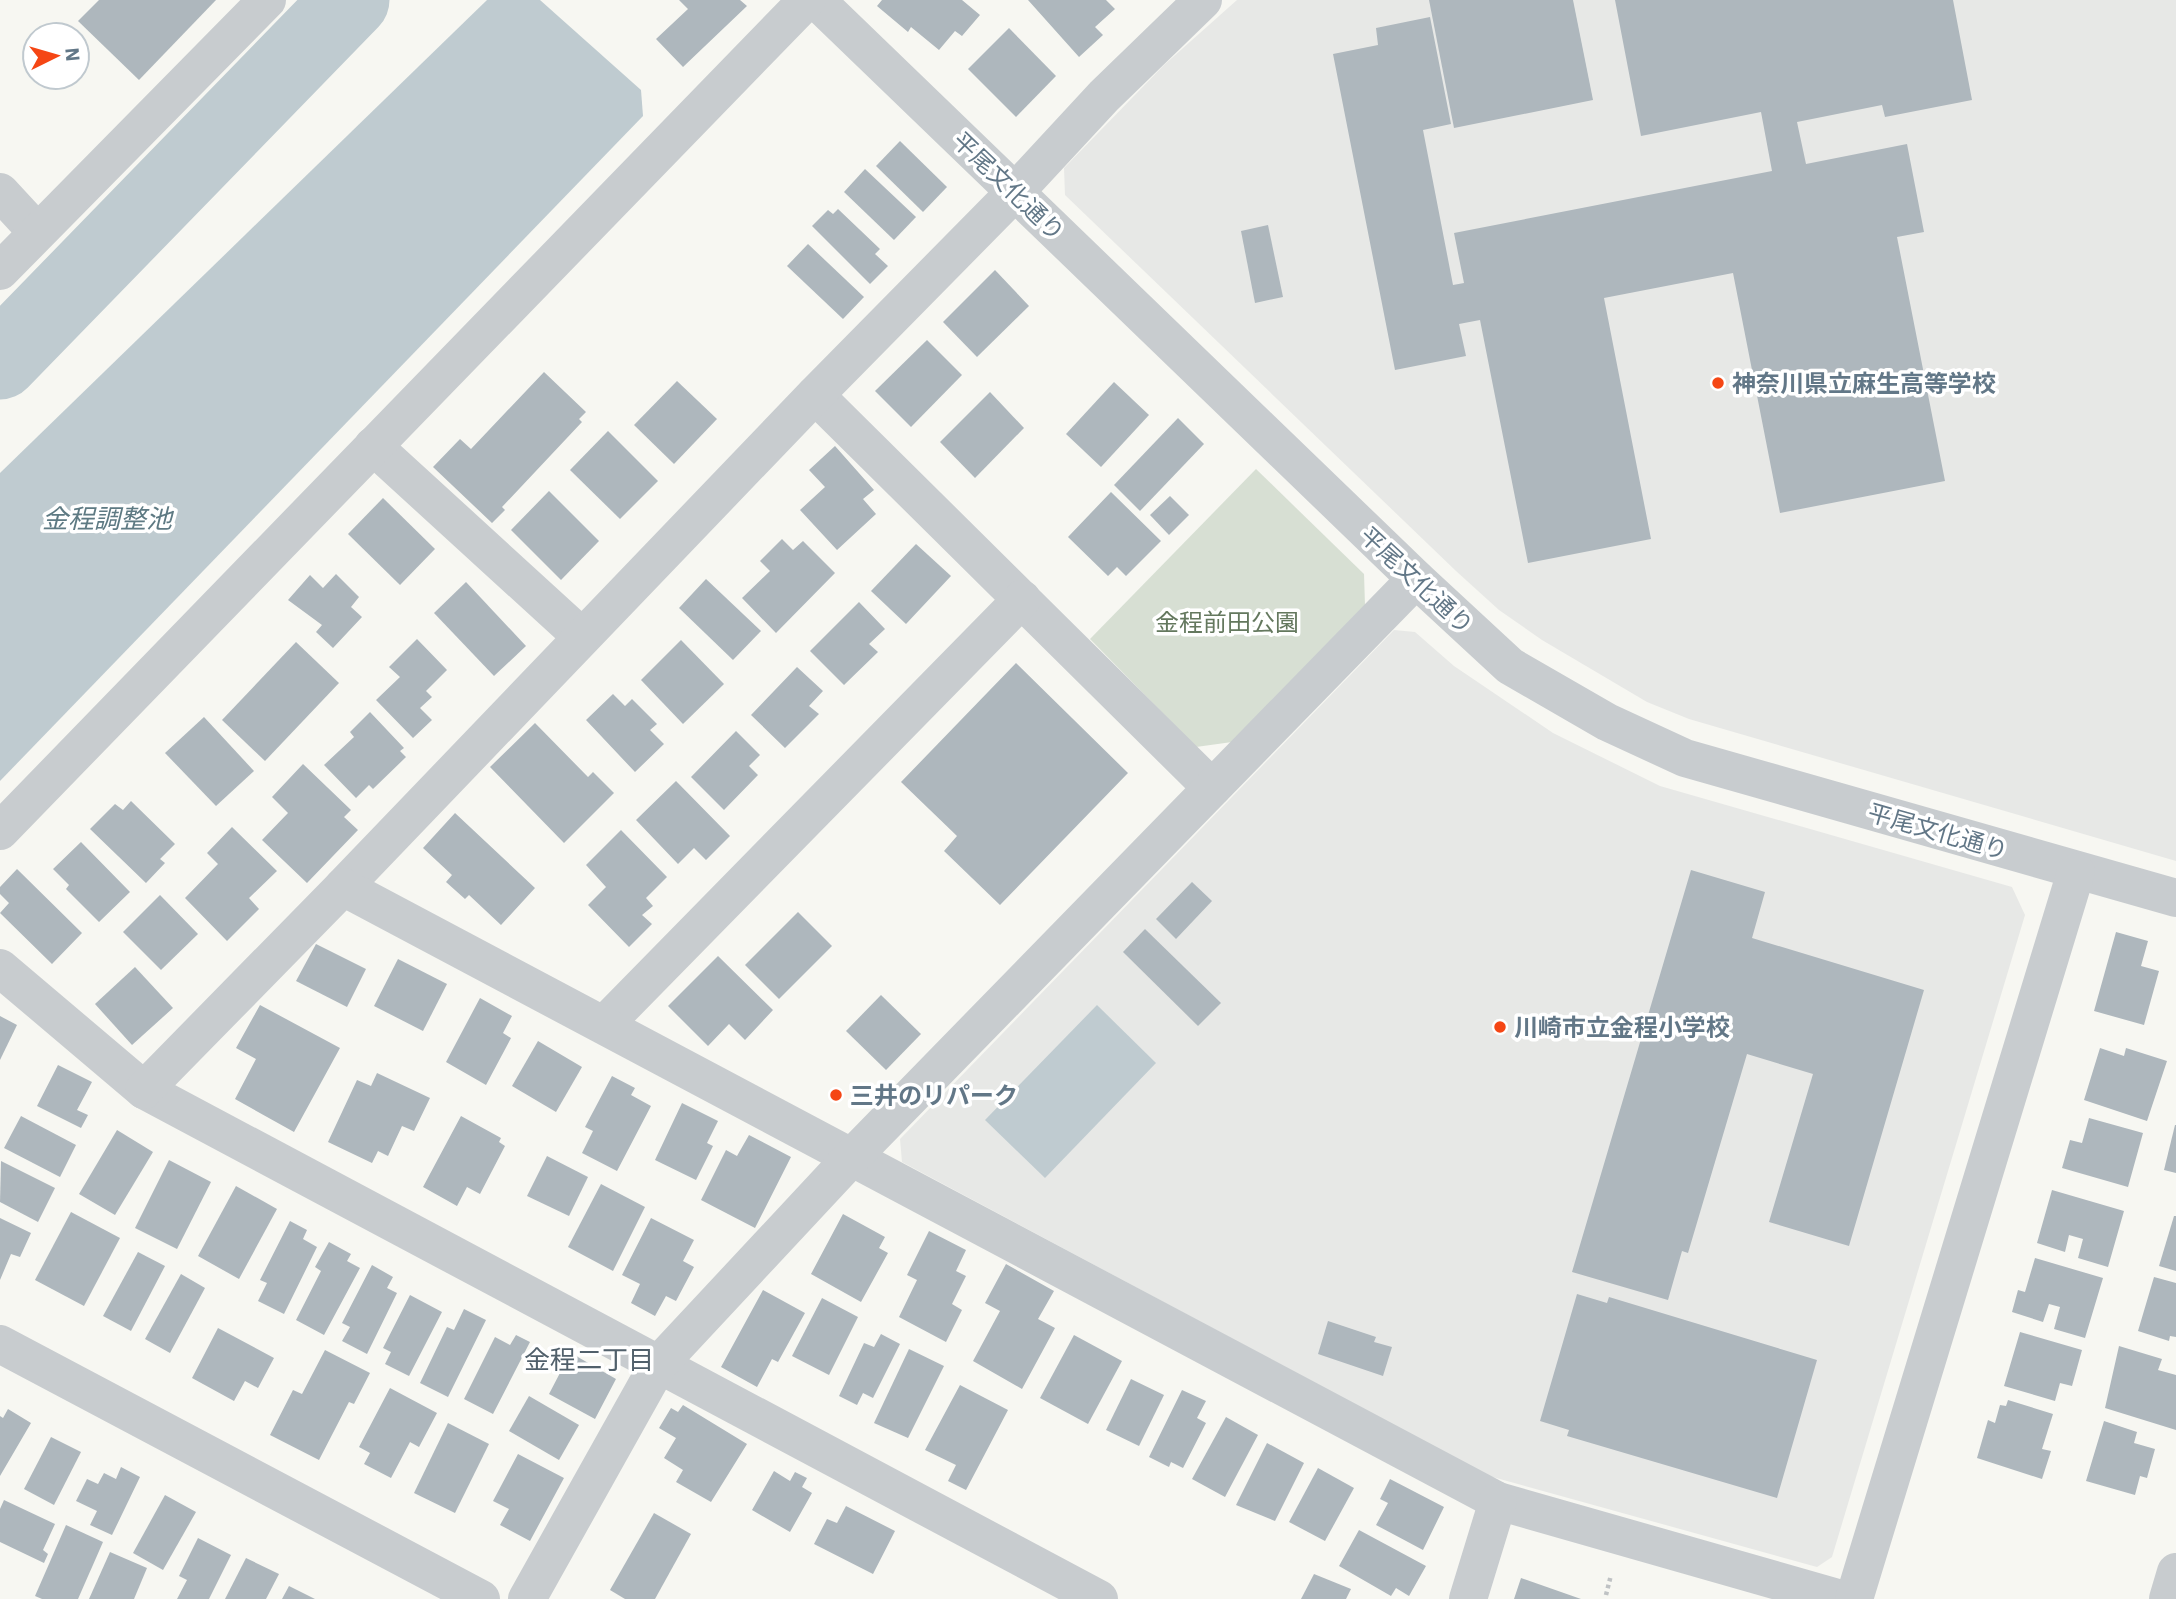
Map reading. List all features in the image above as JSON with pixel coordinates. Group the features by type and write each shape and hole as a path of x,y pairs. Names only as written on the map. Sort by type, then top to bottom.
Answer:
{"street":[{"path":"0,271 267,0"},
{"path":"0,831 807,0"},
{"name":"平尾文化通り","path":"816,0 1416,579 1510,666 1607,722 1685,758 2076,872 2176,898"},
{"path":"144,1090 343,887 815,395 1015,192 1104,96 1203,0"},
{"path":"0,192 37,232"},
{"path":"815,395 1213,788"},
{"path":"373,446 582,637"},
{"path":"527,1599 658,1365 852,1157 1416,579"},
{"path":"604,1025 1022,599"},
{"path":"1854,1599 2076,872"},
{"path":"343,887 1498,1501 1841,1599"},
{"path":"0,968 144,1090 1099,1599"},
{"path":"0,1344 481,1599"},
{"path":"1468,1599 1498,1501"},
{"path":"2168,1599 2176,1572"}],"shaded area":[{"name":"神奈川県立麻生高等学校","path":"1237,0 2176,0 2176,861 1689,719 1647,702 1542,640 1499,610 1456,571 1065,195 1064,168 1164,65"},
{"name":"川崎市立金程小学校","path":"1394,630 1415,632 1454,666 1553,733 1660,786 2012,887 2025,915 1832,1557 1817,1567 1489,1476 902,1162 900,1139"}],"green space":[{"name":"金程前田公園","path":"1256,469 1364,574 1365,605 1232,742 1196,747 1090,639"}],"water":[{"name":"金程調整池","path":"487,0 540,0 641,90 643,116 0,781 0,473"},
{"path":"1097,1005 1156,1063 1045,1178 985,1120"}],"building":[{"path":"99,0 216,0 139,80 91,34 91,21 78,21"},
{"path":"679,0 740,0 747,6 683,67 656,39 688,9"},
{"path":"882,0 962,0 980,15 962,36 955,31 939,50 911,27 908,32 877,6"},
{"path":"1028,0 1106,0 1115,9 1095,27 1103,35 1079,57"},
{"path":"1429,0 1573,0 1593,100 1454,128"},
{"path":"1615,0 1953,0 1972,100 1885,117 1882,105 1797,122 1806,164 1907,144 1924,232 1897,237 1945,481 1780,513 1733,273 1604,298 1651,539 1528,563 1480,320 1459,324 1466,356 1395,370 1333,54 1378,45 1376,28 1430,17 1451,124 1423,130 1453,285 1464,283 1454,233 1772,171 1761,112 1641,136"},
{"path":"1009,28 1056,76 1016,117 968,69"},
{"path":"900,141 947,187 923,212 876,166"},
{"path":"865,169 916,217 894,240 844,192"},
{"path":"838,209 880,249 875,254 888,266 870,284 812,226 828,210 833,214"},
{"path":"1268,225 1283,297 1255,303 1241,231"},
{"path":"808,244 864,297 843,319 787,266"},
{"path":"995,270 1029,306 977,357 943,322"},
{"path":"927,340 962,375 911,427 875,391"},
{"path":"544,372 586,412 579,419 582,422 502,507 505,510 492,523 433,467 460,439 471,449"},
{"path":"677,381 717,419 674,464 634,425"},
{"path":"1114,382 1149,415 1101,467 1066,434"},
{"path":"990,392 1024,428 975,478 940,442"},
{"path":"1178,418 1204,444 1140,511 1114,485"},
{"path":"608,431 658,481 620,519 570,470"},
{"path":"835,446 874,490 863,499 876,514 837,550 800,510 825,487 809,470"},
{"path":"549,491 599,541 561,580 511,530"},
{"path":"1111,492 1161,541 1126,576 1117,567 1108,576 1068,537"},
{"path":"1170,496 1189,515 1169,535 1150,515"},
{"path":"383,498 435,549 400,585 348,534"},
{"path":"782,539 793,550 803,541 835,573 776,633 742,598 770,571 760,561"},
{"path":"916,544 951,576 906,624 871,591"},
{"path":"336,574 359,597 351,607 362,617 333,648 316,632 322,625 288,600 310,575 323,588"},
{"path":"706,579 761,631 733,660 679,608"},
{"path":"466,582 526,646 494,676 434,613"},
{"path":"859,602 885,629 869,644 878,652 844,685 810,651"},
{"path":"417,639 447,670 426,691 432,697 420,708 432,720 413,738 376,700 400,677 389,667"},
{"path":"681,640 724,684 683,724 641,680"},
{"path":"296,642 339,683 265,761 222,720"},
{"path":"1016,663 1128,773 1000,905 944,851 957,836 901,782"},
{"path":"797,667 823,691 809,706 819,714 785,748 751,715"},
{"path":"613,694 625,706 632,699 657,724 650,730 664,744 635,772 586,720"},
{"path":"370,712 404,748 400,751 406,757 373,789 369,785 356,798 324,765 354,737 350,732"},
{"path":"204,717 254,771 216,806 165,753"},
{"path":"535,723 588,777 593,772 614,793 564,843 490,767"},
{"path":"736,731 760,755 749,766 758,775 724,810 691,777"},
{"path":"303,764 351,810 344,817 358,830 307,883 262,840 288,813 272,797"},
{"path":"676,781 730,836 706,860 694,848 678,864 636,820"},
{"path":"131,801 175,844 160,859 165,863 146,883 90,829 115,804 123,810"},
{"path":"455,813 535,888 501,925 469,895 465,899 446,882 452,875 423,848"},
{"path":"232,827 277,871 249,898 259,909 227,941 185,898 218,864 207,853"},
{"path":"621,830 667,877 646,898 653,906 642,915 652,924 629,947 588,905 606,887 586,865"},
{"path":"81,842 130,892 99,922 66,889 69,885 53,869"},
{"path":"17,869 82,933 52,964 0,913 9,903 0,894 0,887"},
{"path":"1691,870 1765,892 1752,938 1924,990 1849,1246 1769,1222 1813,1074 1747,1054 1688,1253 1682,1251 1668,1300 1572,1272"},
{"path":"1192,882 1212,901 1176,939 1156,919"},
{"path":"160,895 198,934 161,970 123,932"},
{"path":"798,912 832,946 779,999 745,965"},
{"path":"1145,929 1221,1003 1198,1026 1123,952"},
{"path":"2116,932 2148,941 2141,966 2159,971 2144,1025 2094,1011"},
{"path":"316,944 366,969 347,1007 296,981"},
{"path":"718,956 773,1010 745,1040 729,1024 708,1046 668,1006"},
{"path":"398,959 447,984 423,1031 374,1006"},
{"path":"135,967 173,1008 132,1045 95,1004"},
{"path":"881,995 921,1034 886,1070 846,1031"},
{"path":"480,998 512,1016 503,1033 511,1038 486,1085 446,1062"},
{"path":"260,1005 340,1048 294,1132 235,1099 256,1059 236,1048"},
{"path":"0,1016 17,1025 0,1060"},
{"path":"538,1041 582,1067 556,1112 512,1086"},
{"path":"2100,1048 2124,1056 2126,1048 2167,1061 2147,1121 2084,1100"},
{"path":"58,1065 92,1082 77,1110 88,1115 81,1128 37,1106"},
{"path":"377,1073 430,1098 414,1131 402,1126 388,1156 378,1151 372,1163 328,1142 357,1080 371,1086"},
{"path":"612,1076 635,1088 631,1095 651,1106 617,1171 582,1153 593,1131 585,1127"},
{"path":"682,1103 718,1121 707,1143 713,1146 696,1180 655,1160"},
{"path":"21,1116 76,1145 60,1177 4,1148"},
{"path":"461,1116 501,1138 499,1142 505,1146 480,1194 467,1187 457,1206 423,1187"},
{"path":"2089,1118 2143,1133 2128,1187 2062,1168 2070,1140 2082,1143"},
{"path":"2176,1125 2176,1173 2164,1170"},
{"path":"117,1130 153,1152 115,1215 79,1194"},
{"path":"749,1135 791,1157 755,1228 701,1200 726,1150 737,1156"},
{"path":"547,1156 588,1177 569,1216 527,1196"},
{"path":"169,1160 211,1182 177,1249 135,1228"},
{"path":"1,1161 55,1188 38,1222 0,1202"},
{"path":"601,1184 645,1207 613,1271 568,1247"},
{"path":"236,1186 277,1209 239,1279 198,1256"},
{"path":"2052,1190 2124,1211 2108,1267 2078,1258 2083,1239 2069,1235 2065,1252 2037,1243"},
{"path":"71,1212 120,1238 84,1306 35,1280"},
{"path":"843,1214 885,1237 879,1248 888,1253 861,1302 811,1274"},
{"path":"2176,1216 2176,1271 2159,1266"},
{"path":"0,1218 31,1233 20,1257 11,1254 0,1280"},
{"path":"651,1218 694,1240 683,1261 694,1267 676,1301 666,1296 655,1316 631,1303 640,1284 622,1275"},
{"path":"290,1221 307,1230 303,1239 317,1247 284,1314 258,1301 267,1283 260,1280"},
{"path":"929,1231 966,1250 956,1271 966,1276 952,1304 962,1310 946,1342 899,1317 917,1280 907,1275"},
{"path":"329,1242 351,1254 347,1261 360,1268 324,1335 296,1320 321,1271 315,1267"},
{"path":"138,1252 165,1266 131,1331 103,1316"},
{"path":"2035,1258 2103,1278 2085,1338 2054,1329 2060,1307 2049,1304 2043,1322 2012,1312 2018,1290 2025,1292"},
{"path":"1006,1264 1054,1291 1038,1319 1055,1328 1022,1389 973,1361 1000,1311 985,1303"},
{"path":"372,1265 393,1277 387,1288 397,1293 367,1354 342,1341 350,1327 342,1323"},
{"path":"181,1274 205,1288 170,1353 145,1339"},
{"path":"2154,1277 2176,1283 2176,1337 2170,1336 2169,1341 2138,1331"},
{"path":"763,1290 805,1313 778,1362 772,1359 757,1387 721,1367"},
{"path":"1577,1294 1607,1303 1609,1297 1817,1360 1777,1498 1567,1436 1569,1430 1540,1421"},
{"path":"410,1295 442,1312 409,1376 385,1364 391,1352 383,1348"},
{"path":"822,1298 858,1317 829,1375 792,1356"},
{"path":"464,1309 486,1320 448,1397 420,1383 447,1327 454,1330"},
{"path":"1328,1321 1376,1337 1374,1342 1392,1347 1383,1376 1318,1354"},
{"path":"218,1328 274,1358 258,1388 245,1381 234,1401 192,1378"},
{"path":"2020,1332 2082,1350 2072,1386 2060,1383 2055,1401 2004,1386"},
{"path":"881,1334 900,1344 873,1398 863,1393 857,1405 839,1396 864,1343 874,1347"},
{"path":"516,1335 530,1342 493,1414 464,1399 495,1337 510,1345"},
{"path":"1074,1335 1122,1361 1088,1424 1040,1398"},
{"path":"2119,1346 2162,1359 2158,1370 2176,1375 2176,1430 2105,1408"},
{"path":"564,1349 616,1379 595,1419 549,1394 561,1371 554,1367"},
{"path":"909,1349 944,1366 908,1438 874,1423"},
{"path":"325,1350 370,1373 354,1404 349,1402 319,1460 270,1435 293,1390 302,1394"},
{"path":"1131,1379 1164,1395 1139,1446 1106,1430"},
{"path":"960,1385 1008,1410 966,1490 948,1481 956,1465 925,1450"},
{"path":"390,1388 437,1413 419,1447 410,1442 391,1478 364,1464 370,1453 359,1447"},
{"path":"1182,1390 1206,1401 1197,1418 1206,1423 1183,1468 1171,1462 1169,1467 1149,1457"},
{"path":"529,1396 579,1425 559,1460 509,1431"},
{"path":"2008,1400 2053,1414 2042,1449 2051,1451 2042,1479 1977,1458 1988,1420 1995,1423 2000,1405 2006,1406"},
{"path":"683,1405 747,1444 711,1502 676,1482 683,1470 664,1458 676,1438 659,1428 671,1408 678,1412"},
{"path":"8,1409 31,1423 0,1476 0,1416 3,1418"},
{"path":"1226,1417 1258,1435 1225,1497 1192,1479"},
{"path":"2104,1421 2137,1432 2134,1443 2155,1449 2147,1478 2140,1476 2135,1495 2086,1481"},
{"path":"448,1423 489,1444 455,1513 414,1493"},
{"path":"51,1437 81,1452 54,1505 24,1489"},
{"path":"1267,1443 1304,1463 1275,1521 1236,1505"},
{"path":"518,1454 564,1478 530,1541 500,1525 509,1509 493,1501"},
{"path":"121,1467 140,1477 112,1535 90,1525 97,1511 76,1501 87,1479 98,1484 104,1473 116,1479"},
{"path":"1318,1468 1354,1488 1325,1541 1289,1522"},
{"path":"774,1471 790,1481 795,1472 807,1478 802,1487 812,1493 790,1532 752,1510"},
{"path":"1390,1479 1444,1507 1423,1550 1376,1525 1388,1503 1380,1499"},
{"path":"165,1495 196,1512 163,1570 133,1553"},
{"path":"4,1500 55,1524 43,1550 48,1554 44,1563 0,1542 0,1509"},
{"path":"846,1506 895,1531 873,1574 814,1544 827,1519 837,1523"},
{"path":"654,1513 691,1534 655,1599 625,1599 610,1590"},
{"path":"66,1525 103,1542 78,1599 42,1599 35,1596"},
{"path":"1359,1530 1426,1566 1409,1596 1396,1588 1391,1596 1339,1566"},
{"path":"198,1538 231,1555 209,1599 177,1599 187,1580 179,1576"},
{"path":"110,1552 147,1568 134,1599 89,1599"},
{"path":"246,1558 279,1574 266,1599 225,1599"},
{"path":"1314,1574 1351,1589 1346,1599 1301,1599"},
{"path":"1521,1578 1581,1599 1514,1599"},
{"path":"289,1586 315,1599 282,1599"}],"waterway":[{"path":"0,361 351,0"}],"place":[{"name":"神奈川県立麻生高等学校","path":"1718,383"},
{"name":"川崎市立金程小学校","path":"1500,1027"},
{"name":"三井のリパーク","path":"836,1095"}],"district":[{"name":"金程二丁目","path":"589,1359"}]}
